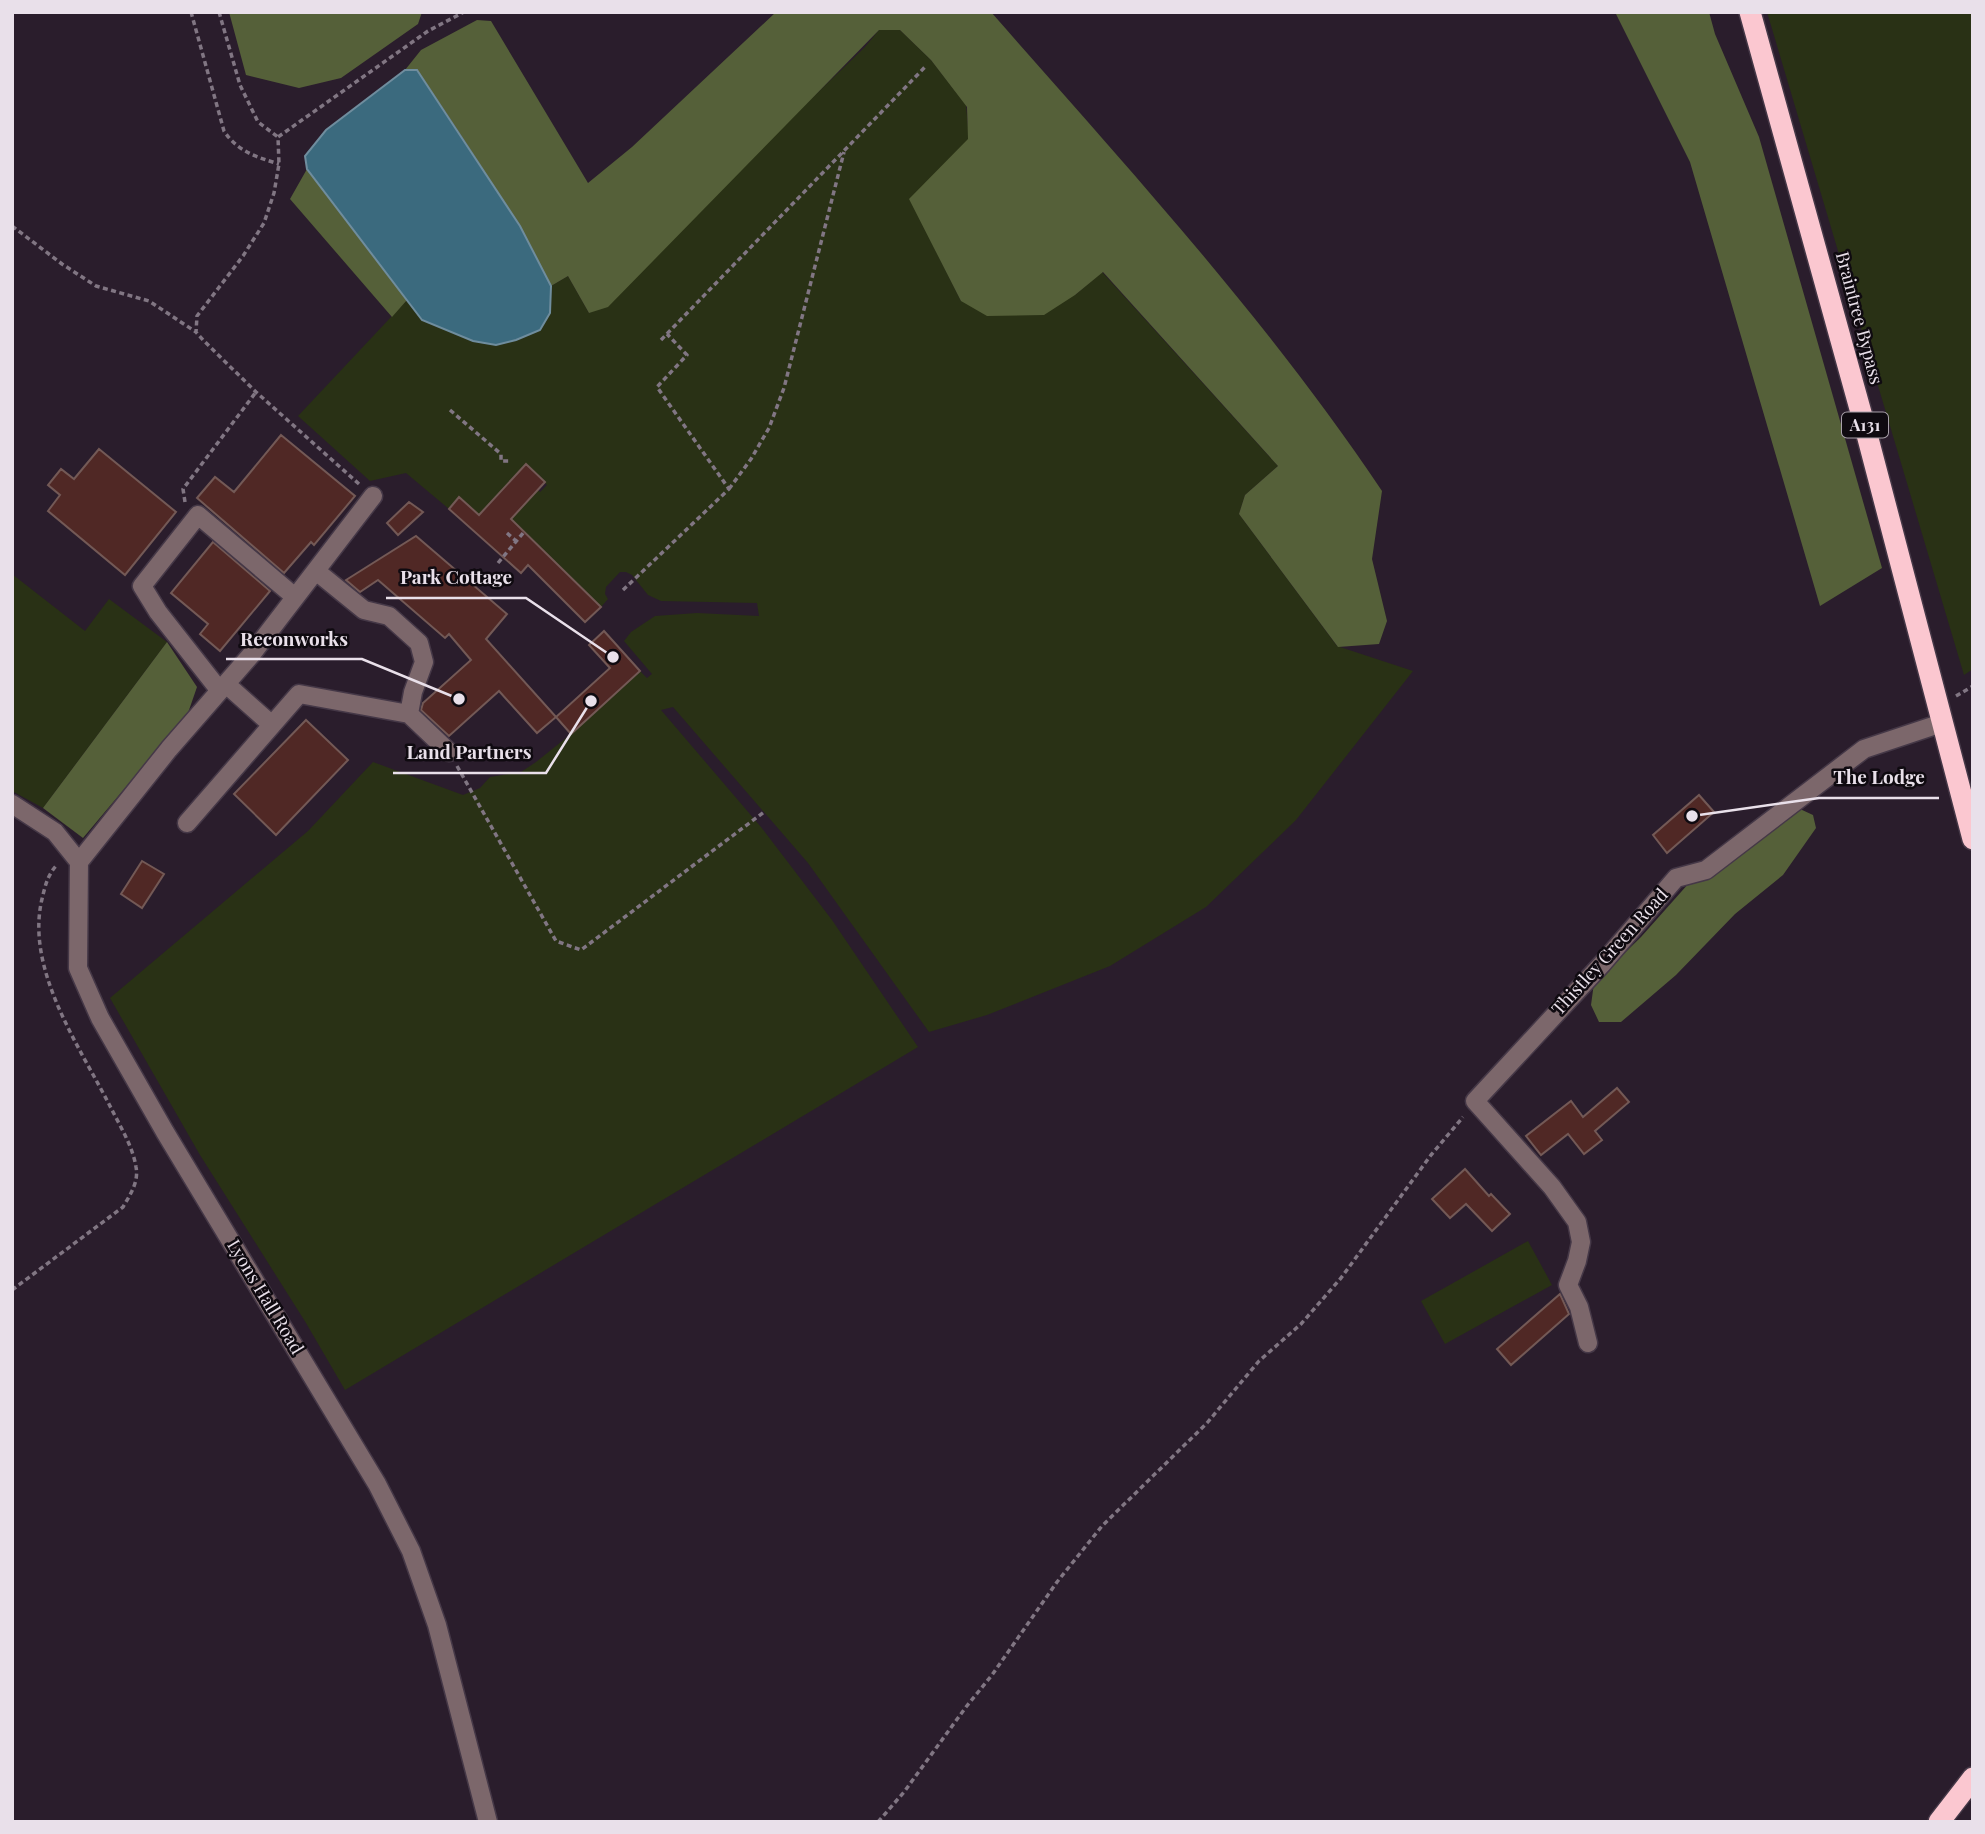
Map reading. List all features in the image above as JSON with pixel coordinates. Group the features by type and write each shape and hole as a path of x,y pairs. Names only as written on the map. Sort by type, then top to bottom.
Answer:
{"highway":[{"name":"Braintree Bypass","path":"1750,12 1866,427 1973,839"},
{"path":"1939,1822 1973,1778"}],"street":[{"path":"12,804 55,832 76,858 276,624 373,496"},
{"path":"272,725 223,687 158,612 142,586 198,515 295,597"},
{"path":"316,571 364,610 389,616 419,643 424,662 413,692 409,714"},
{"path":"187,823 299,694 409,714 449,752"},
{"name":"Thistley Green Road","path":"1475,1101 1602,964 1676,878 1706,870 1864,749 1942,723"},
{"name":"Lyons Hall Road","path":"76,858 78,968 100,1018 165,1132 377,1484 411,1551 437,1625 488,1822"},
{"path":"1475,1101 1552,1186 1577,1222 1580,1242 1577,1261 1568,1285 1579,1307 1588,1343"}],"path":[{"path":"191,12 224,131 231,142 241,150 279,164"},
{"path":"219,12 240,85 258,122 278,137"},
{"path":"278,137 428,31 464,12"},
{"path":"661,340 925,66"},
{"path":"196,332 197,316 243,256 264,223 274,193 279,164 278,137"},
{"path":"623,590 729,489 751,459 768,428 785,388 844,150"},
{"path":"12,226 96,286 149,301 196,332 256,392 373,496"},
{"path":"667,334 687,355 657,387 729,489"},
{"path":"198,515 186,506 183,489 256,392"},
{"path":"450,410 501,454 501,461 510,461"},
{"path":"498,564 524,531"},
{"path":"508,533 516,541"},
{"path":"449,752 556,941 581,950 764,812"},
{"path":"12,1290 123,1207 134,1190 137,1170 122,1129 52,992 42,961 38,936 43,892 55,867 76,858"},
{"path":"878,1822 904,1792 992,1675 1057,1582 1102,1526 1207,1423 1259,1361 1301,1324 1341,1278 1475,1101"}],"green space":[{"path":"229,12 422,12 418,24 341,78 299,88 246,75"},
{"path":"776,12 991,12 1244,305 1338,427 1382,491 1372,559 1387,621 1379,644 1338,647 1239,514 1245,495 1278,466 1103,272 1044,315 987,316 961,301 909,199 968,139 967,107 931,60 900,30 879,30 608,307 589,313 568,276 551,286 504,203 435,96 417,70 405,70 421,50 477,20 491,21 588,183 632,147"},
{"path":"1615,12 1709,12 1715,34 1759,137 1882,568 1820,606 1690,162"},
{"path":"1767,12 1973,12 1973,669 1964,675"},
{"path":"879,30 900,30 931,60 966,105 969,139 910,199 961,301 1075,295 1102,272 1278,466 1245,495 1239,514 1337,646 1413,671 1296,820 1206,907 1110,966 987,1015 929,1032 808,863 673,707 661,710 761,827 832,920 918,1047 345,1390 200,1155 110,998 308,831 373,762 463,795 480,788 490,777 521,772 571,734 640,671 647,678 652,674 624,641 631,632 655,616 697,613 759,616 757,603 661,601 648,595 632,575 626,572 620,572 606,587 605,594 608,599 601,607 511,519 538,490 540,492 547,485 527,465 479,515 459,497 449,509 406,473 370,481 298,416 407,300 422,320 550,313 551,286 568,276 589,313 865,47"},
{"path":"307,169 407,300 392,317 290,199"},
{"path":"12,574 85,631 109,599 167,642 43,808 12,791"},
{"path":"167,642 197,687 188,713 83,838 43,808"},
{"path":"1800,809 1813,815 1816,828 1783,875 1735,914 1676,975 1621,1022 1599,1022 1591,1005 1594,983 1641,937 1689,883 1717,873"},
{"path":"1528,1241 1552,1285 1445,1344 1421,1301"}],"water":[{"path":"405,70 417,70 520,226 551,286 550,313 540,330 496,345 473,341 422,320 307,169 305,156 326,130"}],"building":[{"path":"281,435 355,496 314,545 311,542 284,573 197,498 215,477 234,492"},
{"path":"99,449 176,512 125,575 48,511 60,495 48,485 61,469 74,479"},
{"path":"526,464 545,482 511,519 601,607 585,622 528,565 521,573 449,509 459,497 479,515"},
{"path":"409,502 423,512 398,535 387,523"},
{"path":"416,536 507,614 486,639 556,717 537,733 499,691 449,736 421,710 423,703 471,660 449,634 445,638 378,580 360,592 346,580"},
{"path":"213,542 270,591 220,651 200,634 208,624 171,593"},
{"path":"604,631 640,671 571,734 556,717 610,668 589,645"},
{"path":"306,720 348,760 276,835 234,794"},
{"path":"1699,795 1714,812 1667,853 1653,835"},
{"path":"142,861 164,874 142,908 121,894"},
{"path":"1617,1088 1629,1102 1595,1131 1602,1140 1584,1154 1568,1134 1541,1155 1526,1136 1571,1101 1583,1117"},
{"path":"1465,1169 1489,1196 1491,1194 1510,1214 1492,1231 1466,1204 1450,1218 1432,1199"},
{"path":"1560,1294 1569,1314 1511,1365 1497,1349"}],"place":[{"name":"Park Cottage","path":"613,657"},
{"name":"Reconworks","path":"459,699"},
{"name":"Land Partners","path":"591,701"},
{"name":"The Lodge","path":"1692,816"}]}
